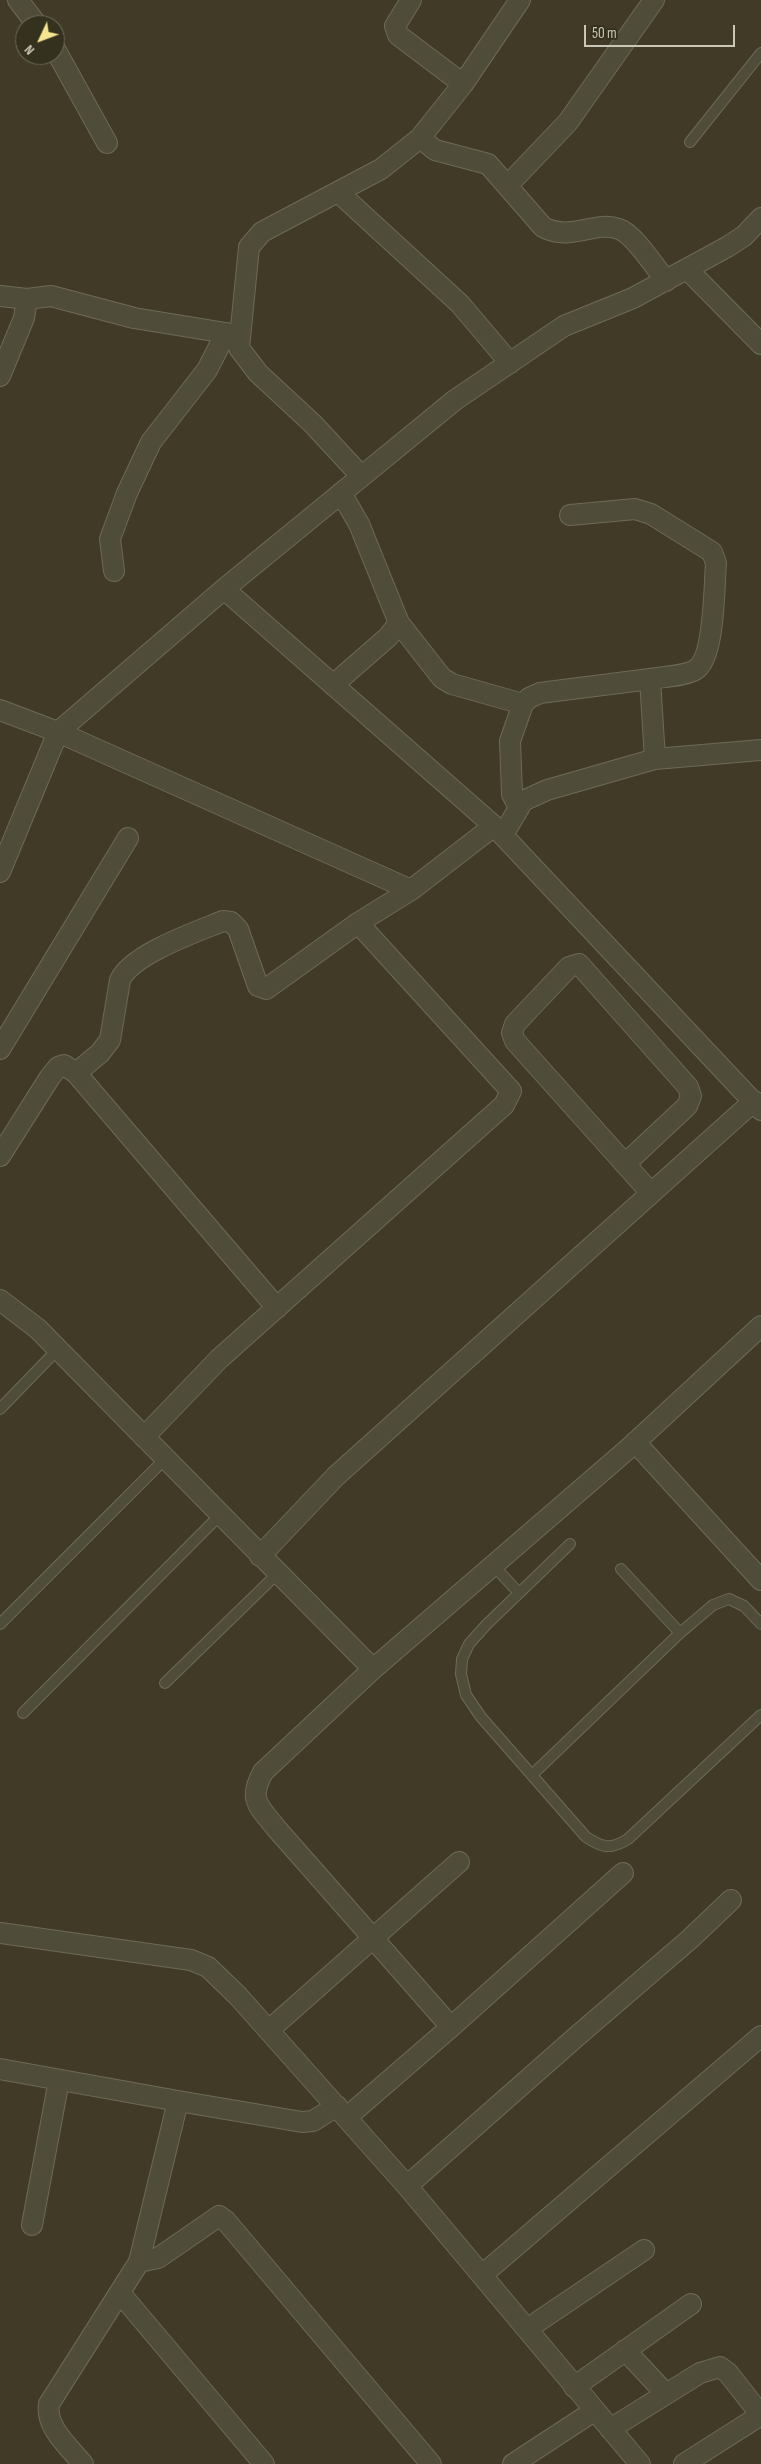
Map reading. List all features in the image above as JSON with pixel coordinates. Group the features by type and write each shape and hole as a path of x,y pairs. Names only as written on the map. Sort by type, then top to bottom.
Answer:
{"street":[{"path":"18,0 29,15"},
{"path":"411,0 395,26 398,35 464,84"},
{"path":"114,571 110,539 127,493 151,442 233,334 249,247 262,232 381,169 420,138 464,84 520,0"},
{"path":"508,185 568,122 654,0"},
{"path":"64,65 107,143"},
{"path":"420,138 435,150 488,164 543,227 553,233 608,228 620,229 631,237 666,280"},
{"path":"338,192 460,304 510,363"},
{"path":"0,872 58,732 224,589 455,400 564,326 633,298 687,269 744,236 761,218"},
{"path":"687,269 761,344"},
{"path":"0,296 27,299 51,296 134,318 233,334"},
{"path":"0,376 24,318 27,299"},
{"path":"233,334 239,348 258,373 313,424 361,476"},
{"path":"341,493 360,524 399,624 442,678 452,684 523,704"},
{"path":"519,808 512,794 510,750 515,723 523,704 530,698 540,693 650,679 694,671 705,662 709,647 716,563 712,552 651,514 636,509 570,515"},
{"path":"224,589 499,831 757,1106 651,1193 336,1476 260,1556"},
{"path":"333,685 388,637 399,624"},
{"path":"650,679 655,759"},
{"path":"0,710 58,732 411,890"},
{"path":"76,1073 100,1053 110,1040 120,980 124,972 132,964 172,942 223,921 231,922 240,935 258,986 266,988 358,923 499,831 523,801 547,790 655,759 761,750"},
{"path":"0,1049 128,838"},
{"path":"144,1437 219,1359 504,1105 511,1091 358,923"},
{"path":"625,1164 687,1106 691,1096 688,1087 579,964 570,967 515,1024 512,1032 516,1041 625,1164 651,1193"},
{"path":"0,1156 58,1067 64,1065 76,1073 277,1308"},
{"path":"0,1300 38,1330 58,1349 373,1669"},
{"path":"451,2027 276,1828 257,1803 254,1788 263,1772 373,1669 635,1442 761,1326"},
{"path":"635,1442 761,1580"},
{"path":"268,2030 460,1862"},
{"path":"0,2070 302,2122 314,2121 342,2112 451,2027 623,1873"},
{"path":"407,2186 690,1940 731,1900"},
{"path":"0,1933 191,1960 208,1967 268,2030 407,2186 640,2464"},
{"path":"482,2275 761,2036"},
{"path":"32,2225 59,2080"},
{"path":"83,2464 51,2424 48,2413 49,2404 139,2262 178,2101"},
{"path":"139,2262 158,2258 219,2216 226,2221 430,2464"},
{"path":"527,2330 644,2250"},
{"path":"120,2293 264,2464"},
{"path":"574,2387 691,2304"},
{"path":"625,2350 666,2394"},
{"path":"610,2429 700,2373 720,2367 728,2373 761,2415 684,2464"},
{"path":"513,2464 594,2411"}],"lane":[{"path":"690,142 761,53"},
{"path":"0,1409 58,1349"},
{"path":"0,1624 165,1459"},
{"path":"23,1713 220,1515"},
{"path":"570,1544 518,1592 469,1644 462,1660 460,1674 466,1694 482,1717 586,1837 600,1846 616,1846 628,1839 761,1715"},
{"path":"494,1566 518,1592"},
{"path":"621,1569 680,1633"},
{"path":"165,1684 278,1574"},
{"path":"532,1775 680,1633 713,1605 729,1599 744,1606 761,1624"}]}
